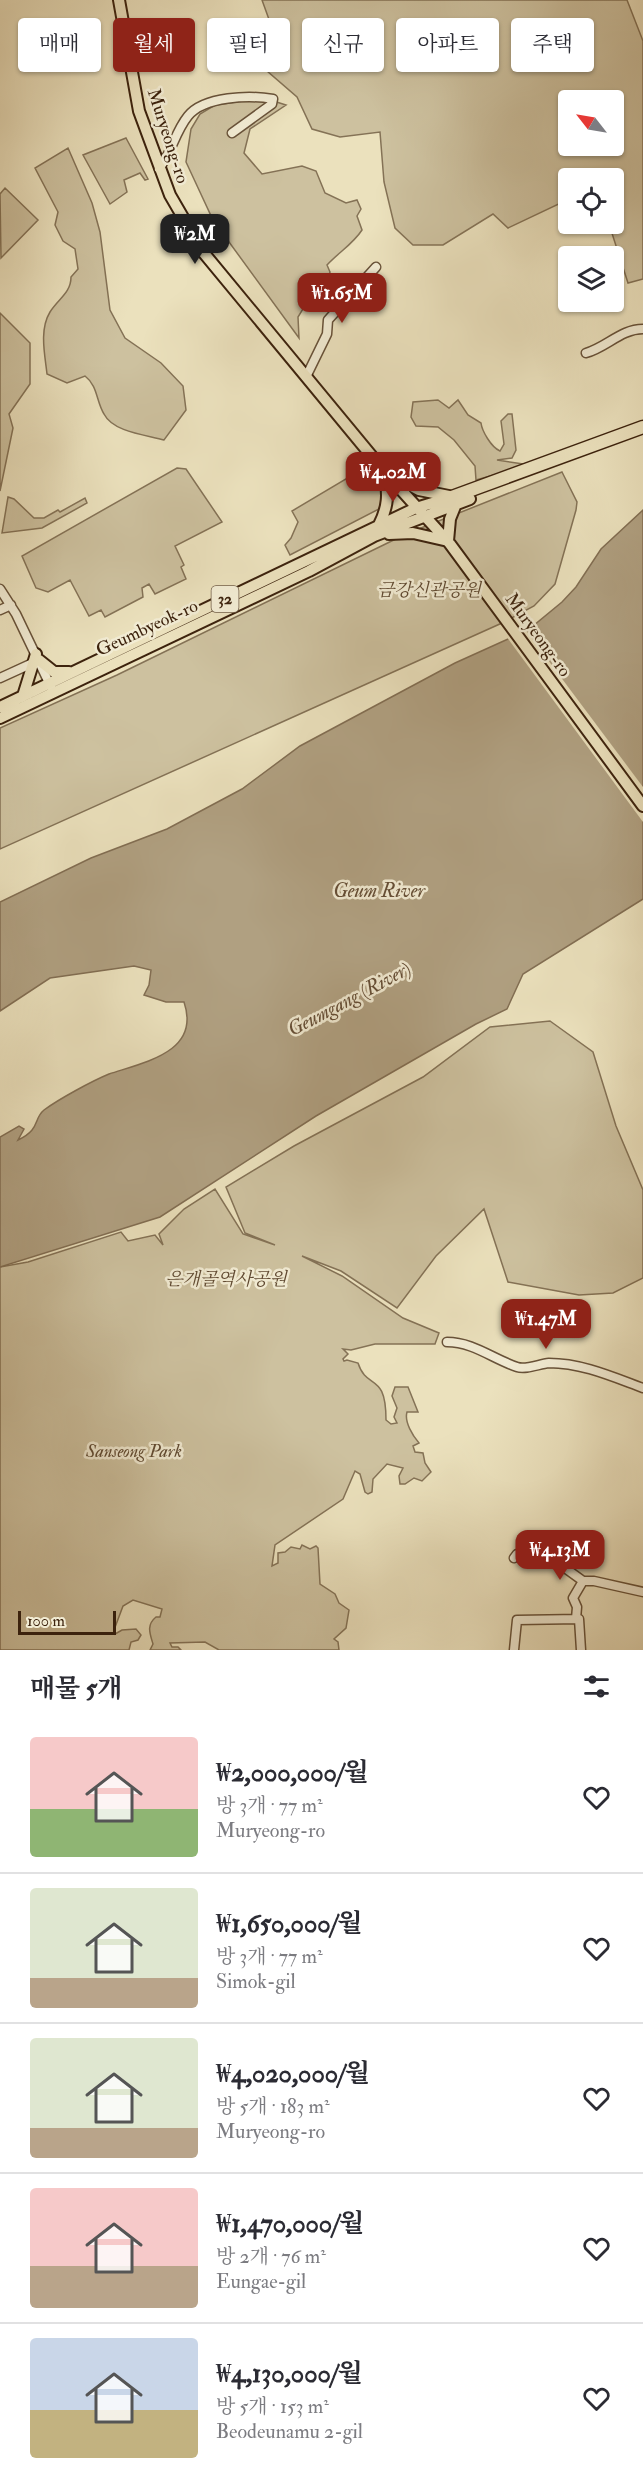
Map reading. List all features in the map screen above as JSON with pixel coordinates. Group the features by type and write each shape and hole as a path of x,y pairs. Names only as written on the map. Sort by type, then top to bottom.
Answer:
{"highway":[{"name":"Geumbyeok-ro","path":"454,500 643,427"},
{"name":"Geumbyeok-ro","path":"470,499 643,436"}],"main road":[{"name":"Muryeong-ro","path":"119,0 139,111 170,195 203,252 384,471 449,543 643,806"},
{"path":"384,471 419,490 454,500 449,543 413,533 376,530 387,505 388,491 384,471"},
{"name":"Geumbyeok-ro","path":"0,718 78,670 376,530 454,500 470,499"},
{"name":"Geumbyeok-ro","path":"0,707 23,696 52,688 289,581 376,530"},
{"path":"23,696 36,659 54,672 78,670"}],"street":[{"path":"159,169 171,153 179,130 190,113 198,108 207,103 247,98 273,99 273,104 232,134"},
{"path":"306,377 327,334 328,320 376,267"},
{"path":"586,353 602,348 631,329 643,329"},
{"path":"0,589 11,605 52,688"},
{"path":"0,610 11,605"},
{"path":"0,678 36,659"},
{"path":"447,1342 459,1342 519,1368 549,1363 601,1371 643,1388"},
{"path":"514,1558 516,1554 547,1555 583,1581 594,1581 643,1592"},
{"path":"576,1619 577,1606 573,1598 583,1581"},
{"path":"514,1650 517,1620 576,1619 579,1619 581,1650"}],"green space":[{"path":"262,0 627,0 643,41 643,279 628,283 624,271 624,246 616,246 612,234 624,234 624,168 558,168 558,204 508,228 493,214 443,245 413,245 395,228 384,182 380,132 340,137 312,129 297,97 268,72 290,72 290,18 268,18"},
{"path":"264,98 286,105 250,129 244,153 262,174 302,166 316,171 325,193 346,203 357,200 361,209 357,216 362,230 327,265 330,272 326,286 305,290 300,299 303,309 298,317 299,338 213,220 186,162 191,129 200,114 215,105"},
{"path":"126,138 148,179 145,180 140,173 124,180 127,192 110,204 83,155"},
{"path":"68,148 92,203 100,232 110,310 125,338 161,363 183,386 186,410 164,440 122,429 108,420 101,409 95,389 85,376 67,383 47,374 44,343 47,319 53,307 66,292 71,277 78,269 75,249 63,241 55,225 58,212 35,168"},
{"path":"5,188 38,220 1,258 0,194"},
{"path":"0,313 30,343 30,384 9,414 13,428 0,491"},
{"path":"438,400 449,408 458,400 468,415 481,423 493,446 500,451 504,444 501,421 508,414 512,414 516,450 512,458 497,460 530,465 476,480 475,466 454,440 438,427 416,426 411,417 413,402"},
{"path":"364,462 381,490 379,509 290,555 285,545 298,522 292,511 346,479 357,464"},
{"path":"177,468 186,469 222,522 175,546 184,565 181,567 186,579 155,594 149,584 142,588 143,597 105,617 101,610 89,616 70,580 48,592 36,588 22,556"},
{"name":"금강신관공원","path":"562,472 577,502 576,510 555,584 534,606 502,623 0,849 0,728 117,675 406,534"},
{"path":"8,497 14,499 34,518 44,518 58,510 60,512 85,498 87,503 42,528 2,533"},
{"path":"550,1021 593,1052 616,1126 643,1190 643,1278 613,1293 579,1295 508,1282 484,1209 436,1256 397,1308 341,1271 302,1256 342,1276 403,1318 439,1333 435,1344 375,1344 351,1350 343,1349 348,1354 343,1359 344,1361 358,1363 366,1377 380,1388 383,1394 386,1420 391,1424 397,1423 394,1417 397,1408 392,1396 395,1387 408,1387 418,1412 407,1412 406,1416 410,1429 419,1443 413,1446 415,1452 423,1453 425,1463 431,1472 422,1481 414,1478 405,1484 400,1484 399,1476 403,1468 387,1464 373,1479 372,1492 368,1494 365,1492 360,1474 355,1471 343,1499 275,1545 272,1566 278,1563 278,1553 285,1552 291,1547 300,1549 302,1545 310,1549 316,1546 318,1548 320,1584 335,1594 339,1603 349,1610 346,1628 334,1639 338,1642 339,1650 219,1650 205,1642 170,1643 172,1647 178,1647 181,1650 150,1650 153,1644 150,1626 156,1617 160,1617 162,1609 133,1600 123,1606 114,1630 115,1634 122,1630 136,1629 141,1635 138,1640 131,1642 129,1650 0,1650 0,1267 28,1262 121,1232 128,1241 155,1235 163,1245 159,1234 184,1209 215,1189 243,1234 275,1245 245,1233 226,1187 294,1146 423,1077 490,1027"}],"water":[{"name":"Geum River","path":"643,510 643,899 523,974 507,1009 476,1024 316,1116 160,1217 0,1267 0,1137 19,1126 24,1129 18,1140 30,1132 44,1110 67,1096 109,1074 138,1065 166,1052 177,1044 185,1033 187,1019 184,1002 166,1002 144,995 149,985 151,970 134,966 50,978 0,1011 0,902 91,858 167,829 242,789 300,746 455,663 528,630 562,602 576,587 601,549"}],"pier":[{"path":"524,628 643,787 643,822 506,636"}],"water label":[{"name":"Geumgang (River)","path":"349,999"}],"park label":[{"name":"은개골역사공원","path":"226,1279"},
{"name":"Sanseong Park","path":"134,1451"}]}
